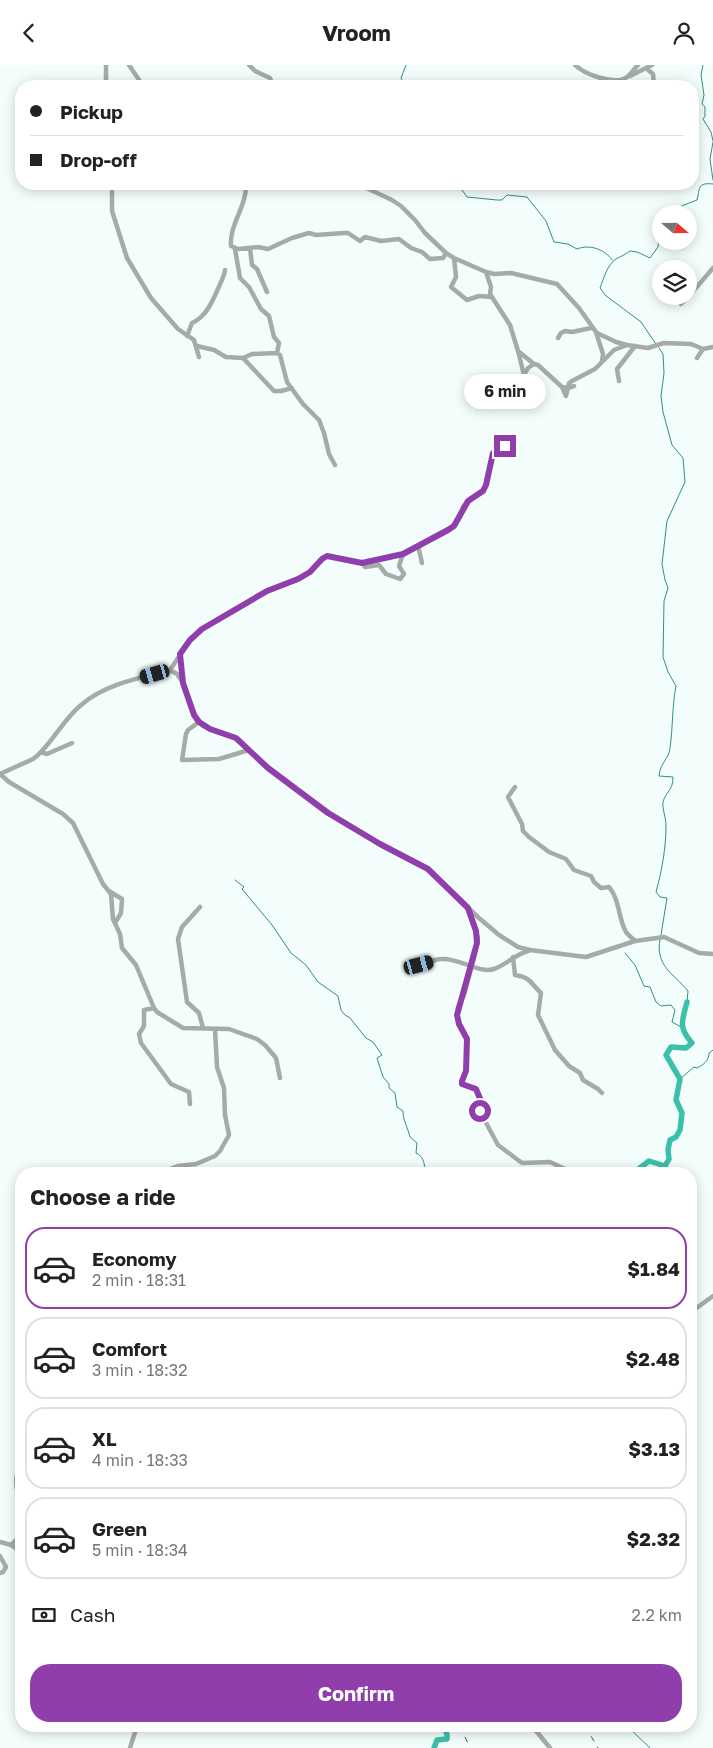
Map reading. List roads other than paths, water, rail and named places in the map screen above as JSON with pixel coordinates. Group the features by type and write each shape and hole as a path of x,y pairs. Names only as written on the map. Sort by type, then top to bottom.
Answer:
{"street":[{"path":"106,65 106,80"},
{"path":"129,65 139,80"},
{"path":"249,65 255,71 271,80"},
{"path":"575,65 592,75 614,80 627,77 652,65"},
{"path":"627,77 638,65"},
{"path":"647,69 653,74 654,80"},
{"path":"112,190 112,211 127,258 151,298 187,337 194,340 199,357"},
{"path":"245,190 236,224 231,234 231,247 235,249 240,278 249,287 261,309 271,321 274,337 279,343 277,353"},
{"path":"371,190 392,200 401,207 425,233 454,258 486,273 511,273 557,284 579,308 591,327 596,332 616,343 648,348 668,343 691,344 703,349 713,347"},
{"path":"235,249 258,247 268,249 292,237 309,233 316,235 348,233 360,241 365,237 381,241 399,239 411,248 422,252 430,259 443,257 446,253"},
{"path":"250,248 252,265 257,269 267,292"},
{"path":"454,258 453,263 456,275 451,283 451,287 466,300 478,296 492,297"},
{"path":"187,337 192,323 198,321 208,310 217,287 225,274 225,270"},
{"path":"697,288 704,277 712,270"},
{"path":"486,273 492,297 510,325 524,375"},
{"path":"558,338 565,331 572,332 591,327"},
{"path":"596,332 601,345 602,361"},
{"path":"565,388 572,381 595,369 614,350 627,345"},
{"path":"197,346 214,350 226,357 243,358 252,354 277,353"},
{"path":"619,381 617,369 635,346"},
{"path":"697,358 703,349"},
{"path":"518,351 565,388"},
{"path":"277,353 280,355 286,379 305,407 319,420 334,465"},
{"path":"243,358 274,391 292,388"},
{"path":"518,405 519,385 528,368 534,364"},
{"path":"565,388 574,386"},
{"path":"114,923 121,913 122,899 109,891 99,876 73,823 63,814 9,782 0,774 33,759 74,712 94,695 103,690 170,670 190,640 202,629 267,591 298,579 310,572 327,556 363,563 403,554 454,526 460,517 463,507 468,501 483,491 493,453 505,446"},
{"path":"418,546 422,563"},
{"path":"363,563 365,567 379,565 386,574 400,579 404,574 400,566 403,554"},
{"path":"180,654 183,683 194,715 199,722 210,729 236,738 268,768 328,813 380,844 428,869 499,935 518,947 586,957 635,941 660,938 699,953 713,954"},
{"path":"170,670 177,674 183,683"},
{"path":"199,722 188,730 186,734 182,760 219,759 249,750"},
{"path":"41,752 47,754 72,743"},
{"path":"515,787 508,797 522,824 523,831 539,846 550,853 566,859 574,870 591,875 594,882 601,887 609,887 616,897 626,932 635,941"},
{"path":"109,891 114,923 120,934 123,949 136,965 154,1008 185,1029 230,1029 239,1031 265,1045 276,1058 280,1077"},
{"path":"200,907 182,927 178,939 187,1002 199,1013 203,1028"},
{"path":"468,908 478,938 472,966 457,1015 459,1024 467,1039 466,1071 462,1081 463,1085 474,1087 477,1090 481,1101 477,1106 498,1145 522,1163 550,1162 561,1167"},
{"path":"419,965 441,959 483,969 494,969 518,953 530,950"},
{"path":"513,957 515,975 526,977 533,982 536,989 541,993 538,1015 554,1050 569,1066 580,1073 583,1080 602,1093"},
{"path":"154,1008 144,1010 144,1026 138,1034 141,1043 171,1084 189,1091 190,1104"},
{"path":"175,1167 196,1164 215,1156 229,1135 226,1129 224,1088 217,1069 215,1029"},
{"path":"697,1308 713,1297"},
{"path":"11,1545 15,1541"},
{"path":"0,1542 15,1548"},
{"path":"0,1556 6,1567 0,1573"},
{"path":"130,1748 135,1732"},
{"path":"537,1732 550,1748"}],"waterway":[{"path":"402,80 406,65"},
{"path":"703,65 701,75 704,95 702,104 705,107 703,119 711,132 713,141"},
{"path":"713,142 710,159 713,180"},
{"path":"684,205 697,200 702,185 713,184"},
{"path":"462,190 467,197 497,200 502,200 507,195 527,197 546,221 554,242 568,244 577,249 596,248 612,260"},
{"path":"656,250 650,258 630,251 616,259 608,268 600,288 605,295 641,322 656,344"},
{"path":"659,348 663,354 664,373 661,396 663,412 672,445 683,458 685,482 667,521 662,564 668,588 664,601 663,657 668,672 676,686 669,752 659,776 673,777 671,788 663,802 666,825 665,842 656,892 660,897 667,898 661,935"},
{"path":"235,880 244,887 242,889 272,925 291,953 306,965 318,982 338,996 341,1010 366,1038 373,1042 382,1055 377,1058 383,1077 389,1084 389,1088 395,1093 397,1107 403,1111 410,1137 417,1143 416,1153 422,1158 425,1167"},
{"path":"660,939 660,956 666,968 688,991 687,1002"},
{"path":"625,953 635,965 644,986 650,987 656,1002 661,1006 671,1005 675,1010 672,1022 683,1028"},
{"path":"641,1167 649,1161 665,1166 669,1159 670,1140 676,1137 680,1130 682,1113 676,1100 680,1079 666,1055 671,1047 686,1048 692,1043 685,1033 682,1024 687,1002"},
{"path":"680,1079 694,1067 697,1068 703,1064 707,1060 709,1053 713,1050"},
{"path":"434,1748 437,1740 447,1739 446,1732"},
{"path":"633,1732 650,1748"}],"railway":[{"path":"463,1732 470,1748"},
{"path":"589,1732 598,1748"}]}
